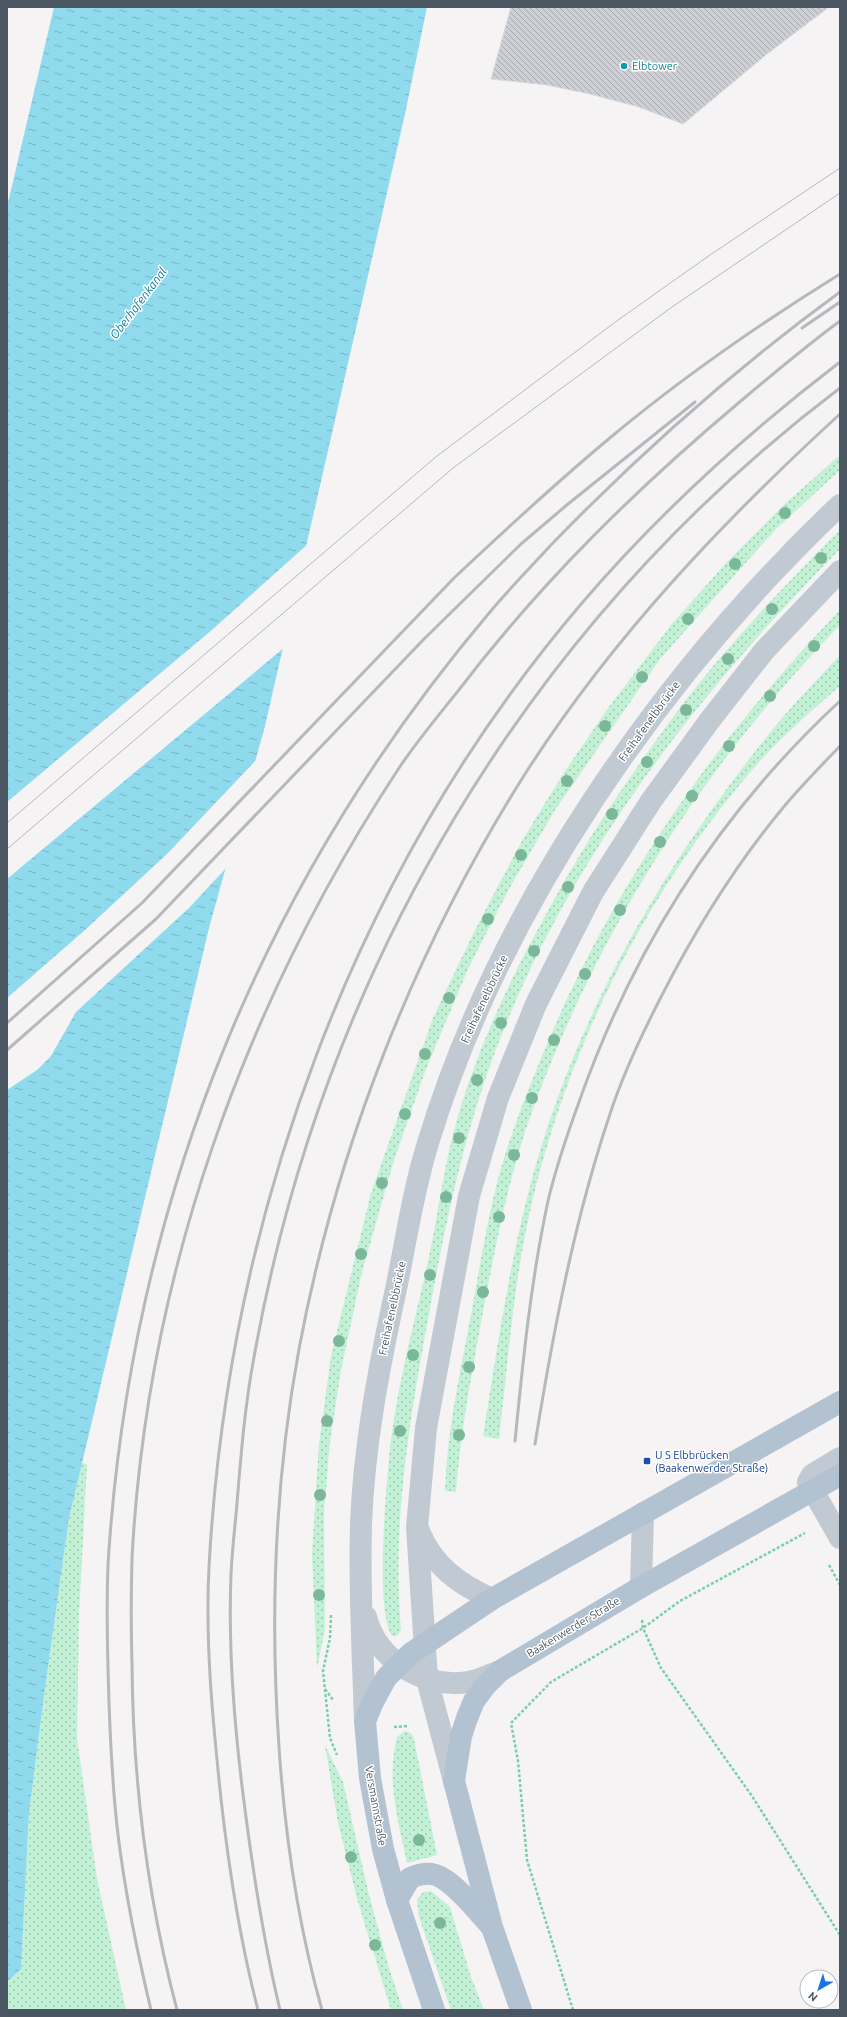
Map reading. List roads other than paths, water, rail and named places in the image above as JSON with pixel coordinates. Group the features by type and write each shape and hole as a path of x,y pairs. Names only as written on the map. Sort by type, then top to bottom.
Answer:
{"main road":[{"path":"365,1721 380,1689 398,1664 425,1643 492,1599 840,1402"},
{"name":"Baakenwerder Straße","path":"500,1672 641,1587 840,1475"},
{"path":"500,1672 485,1686 474,1701 462,1736 454,1781 492,1927 521,2010"},
{"name":"Versmannstraße","path":"365,1721 370,1778 383,1849 397,1900 434,2010"},
{"path":"397,1900 410,1878 426,1873 433,1874 457,1890 492,1927"}],"street":[{"name":"Freihafenelbbrücke","path":"361,1594 362,1515 371,1421 378,1374 426,1147 465,1040 490,983 547,876 608,778 649,720 707,645 753,594 840,505"},
{"path":"454,1781 427,1679 417,1527 426,1428 469,1196 498,1098 536,1004 593,892 651,801 710,720 764,651 840,571"},
{"path":"840,1458 812,1475 808,1482 840,1538"},
{"path":"641,1587 643,1513"},
{"path":"417,1527 423,1542 433,1556 459,1582 492,1599"},
{"name":"Baakenwerder Straße","path":"361,1594 373,1636 380,1646 398,1664 427,1679 450,1682 468,1682 500,1672"},
{"name":"Versmannstraße","path":"361,1594 365,1721"}],"water":[{"name":"Oberhafenkanal","path":"54,7 427,7 405,114 265,726 209,928 69,1518 29,1813 21,1969 7,1982 7,207"}],"tram line":[{"path":"7,823 437,456 618,320 710,255 840,168"},
{"path":"7,849 453,468 672,307 840,193"}],"railway":[{"path":"7,1023 142,903 454,578 531,506 611,437 666,393 752,331 840,274"},
{"path":"151,2010 129,1908 115,1806 110,1736 108,1652 107,1593 109,1549 123,1419 147,1292 181,1169 224,1049 276,934 338,822 409,715 490,612 550,546 653,445 763,351 840,292"},
{"path":"802,328 840,302"},
{"path":"177,2010 157,1925 139,1796 133,1709 131,1625 132,1558 141,1452 158,1348 182,1246 213,1145 250,1047 294,951 344,858 406,758 490,651 557,574 628,502 742,400 802,350 840,321"},
{"path":"258,2010 236,1905 221,1799 209,1654 209,1567 221,1436 243,1306 275,1179 317,1054 368,934 430,817 501,707 582,603 611,570 673,506 737,446 840,362"},
{"path":"280,2010 258,1902 240,1767 234,1712 231,1657 231,1566 248,1393 254,1357 286,1214 331,1076 387,944 455,817 535,697 626,586 727,482 840,388"},
{"path":"7,1050 156,919 424,639 521,544 568,504 695,402"},
{"path":"322,2010 299,1913 285,1814 276,1698 275,1598 277,1548 284,1448 299,1349 315,1273 335,1198 358,1124 385,1051 415,979 485,840 525,774 594,676 671,584 753,497 840,414"},
{"path":"515,1441 524,1350 532,1290 548,1201 566,1139 601,1045 626,989 654,936 685,885 719,836 756,789 796,744 840,701"},
{"path":"535,1444 557,1319 575,1236 597,1154 610,1114 633,1055 673,974 731,877 782,809 840,746"}],"place":[{"name":"Elbtower","path":"624,66"},
{"name":"U S Elbbrücken (Baakenwerder Straße)","path":"647,1461"}]}
